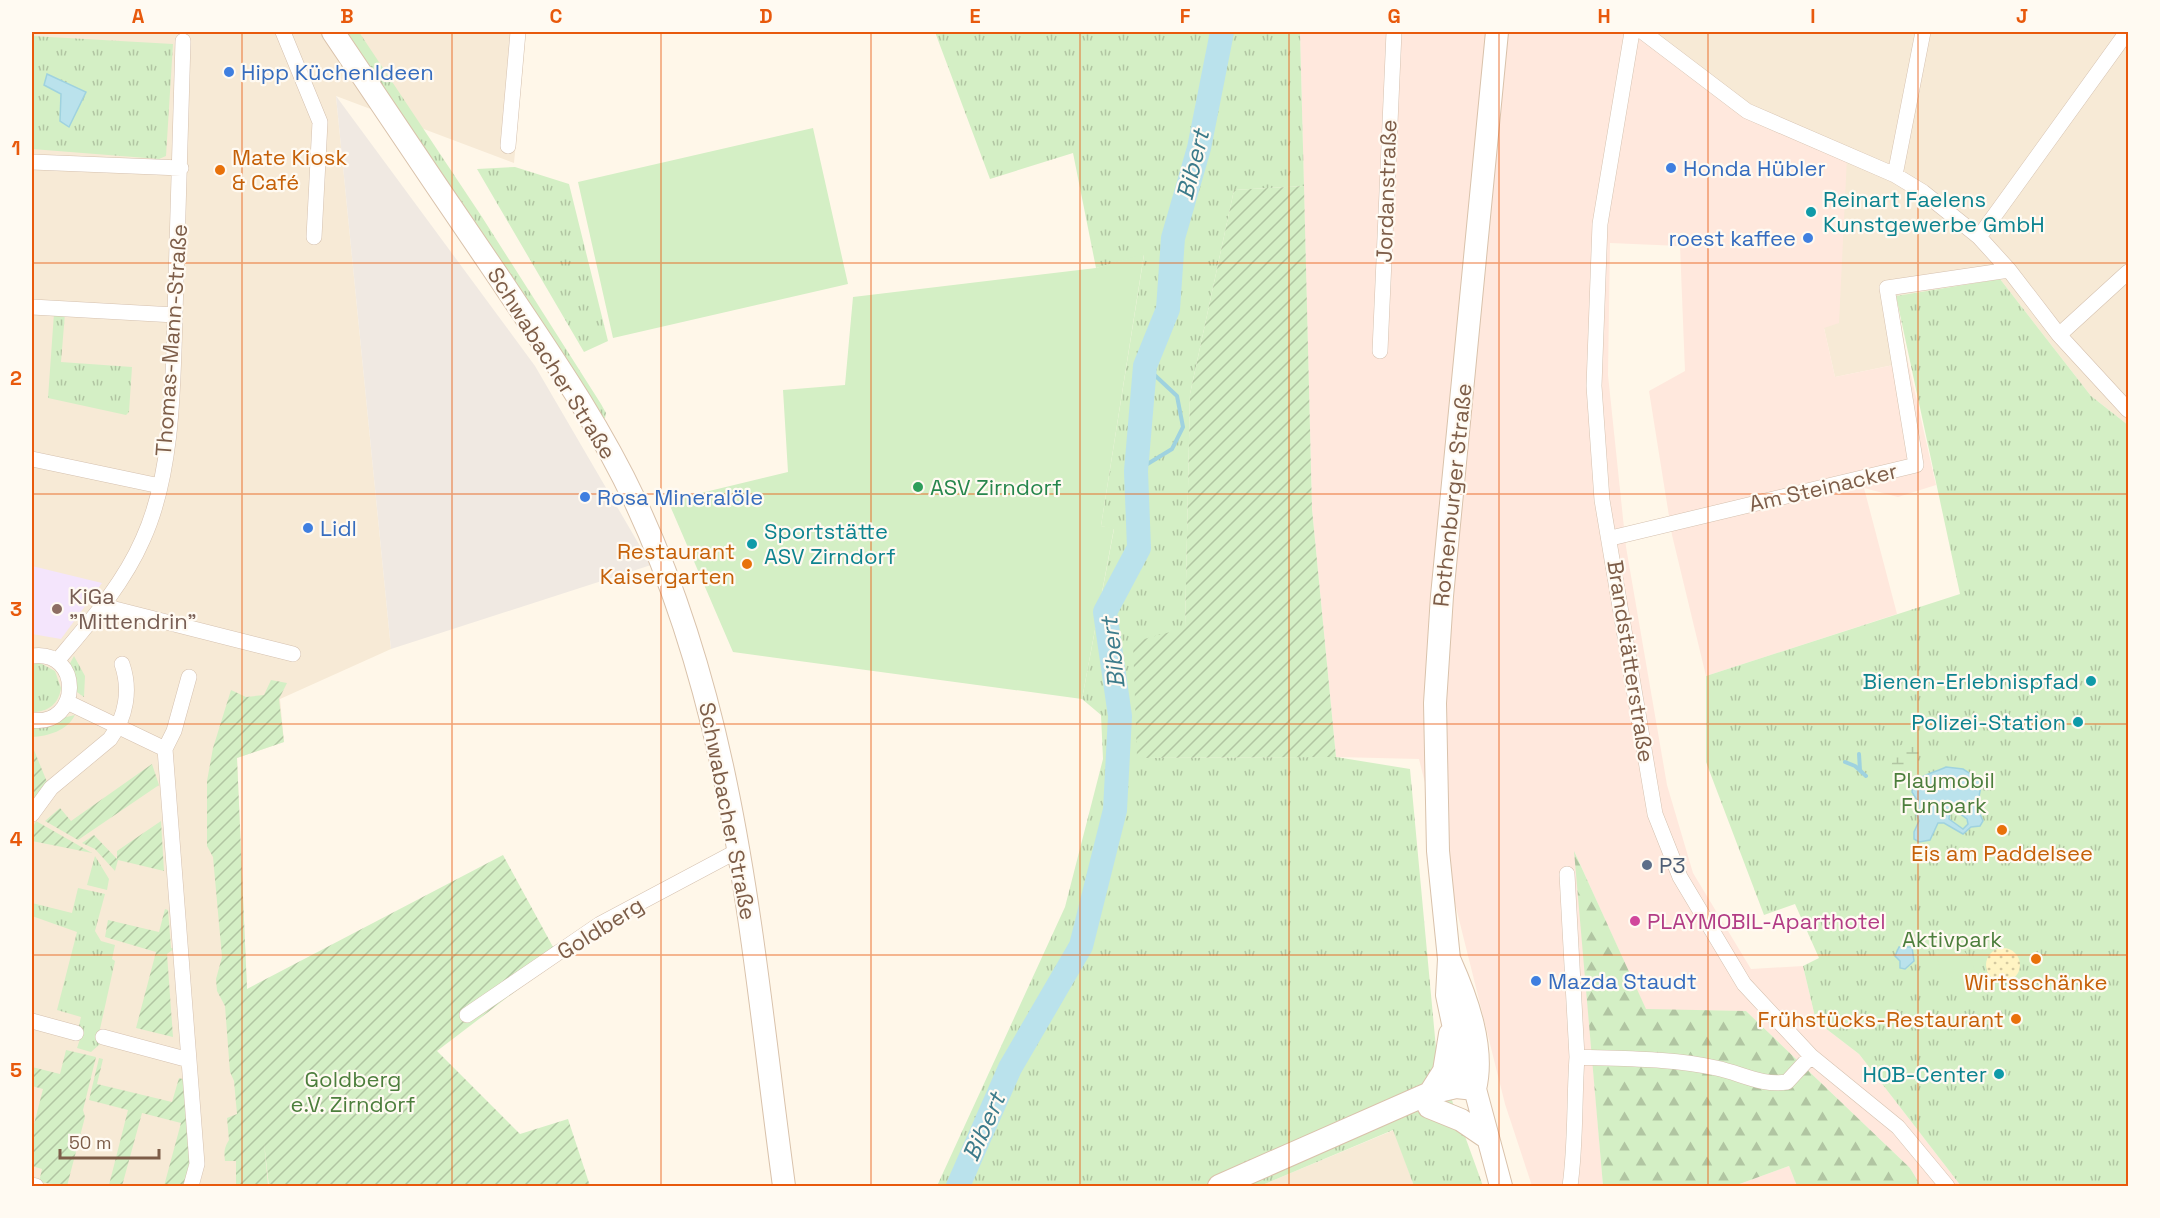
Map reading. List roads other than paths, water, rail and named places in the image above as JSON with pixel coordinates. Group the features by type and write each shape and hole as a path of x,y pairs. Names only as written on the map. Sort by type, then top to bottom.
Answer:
{"street":[{"path":"284,32 320,122 314,237"},
{"name":"Schwabacher Straße","path":"333,32 565,375 601,435 634,500 668,579 696,658 721,753 739,849 784,1186"},
{"path":"508,146 518,32"},
{"name":"Jordanstraße","path":"1380,351 1394,32"},
{"name":"Rothenburger Straße","path":"1497,32 1442,596 1435,703 1438,851 1449,959 1447,995 1463,1071 1475,1089 1486,1137 1501,1186"},
{"name":"Brandstätterstraße","path":"1632,32 1600,224 1594,386 1602,500 1611,538 1655,814 1680,877 1744,984 1811,1056 1898,1127 1947,1186"},
{"path":"1643,32 1747,111 1895,175 1923,192 1979,237 2009,270 2059,335 2128,410"},
{"path":"1895,175 1923,32"},
{"path":"1979,237 2127,32"},
{"name":"Thomas-Mann-Straße","path":"57,661 103,606 143,539 160,486 171,405 181,168 183,41"},
{"path":"32,162 181,168"},
{"name":"Am Steinacker","path":"1611,538 1916,465 1887,288 2009,270"},
{"path":"2059,335 2128,272"},
{"path":"32,307 175,315"},
{"path":"32,459 160,486"},
{"path":"103,606 293,654"},
{"path":"32,656 46,656 57,661 69,680 67,702 59,712 50,718 32,720"},
{"path":"32,814 51,788 110,739 118,725 126,699 126,675 122,664"},
{"path":"189,677 174,731 165,749 197,1164 191,1186"},
{"path":"67,702 165,749"},
{"name":"Goldberg","path":"467,1015 600,924 739,849"},
{"path":"1567,874 1577,1057 1574,1160 1570,1186"},
{"name":"Rothenburger Straße","path":"1449,959 1463,991 1478,1058 1480,1068 1475,1089"},
{"path":"32,1021 76,1033"},
{"path":"1430,1100 1444,1071 1447,1042 1453,1027"},
{"path":"103,1037 189,1060"},
{"path":"1577,1057 1662,1061 1715,1068 1770,1085 1787,1082 1811,1056"},
{"path":"1219,1186 1391,1111 1430,1100 1460,1098 1475,1089"},
{"path":"1430,1100 1486,1137"},
{"path":"32,1185 36,1186"}],"water":[{"path":"47,74 86,92 69,127 60,121 61,94 44,85"},
{"path":"1946,767 1963,769 1977,778 1981,786 1977,807 1983,821 1980,826 1971,827 1963,834 1944,823 1938,823 1930,840 1919,842 1914,839 1914,832 1919,821 1915,810 1917,800 1912,792 1913,786 1920,778","holes":["1956,811 1967,819 1968,824 1963,829 1949,819 1950,812"]},
{"path":"1899,947 1912,947 1914,961 1905,969 1900,968 1900,961 1895,956"}],"waterway":[{"name":"Bibert","path":"958,1186 1010,1068 1081,946 1115,810 1120,716 1105,612 1139,548 1136,471 1145,366 1168,309 1173,238 1199,148 1222,32"},
{"path":"1136,471 1172,449 1183,427 1177,396 1145,366"},
{"path":"1859,754 1860,770"},
{"path":"1845,762 1855,766 1866,776"}],"place":[{"name":"Hipp KüchenIdeen","path":"229,72"},
{"name":"Honda Hübler","path":"1671,168"},
{"name":"Mate Kiosk & Café","path":"220,170"},
{"name":"Reinart Faelens Kunstgewerbe GmbH","path":"1811,212"},
{"name":"roest kaffee","path":"1808,238"},
{"name":"ASV Zirndorf","path":"918,487"},
{"name":"Rosa Mineralöle","path":"585,497"},
{"name":"Lidl","path":"308,528"},
{"name":"Sportstätte ASV Zirndorf","path":"752,544"},
{"name":"Restaurant Kaisergarten","path":"747,564"},
{"name":"KiGa \"Mittendrin\"","path":"57,609"},
{"name":"Bienen-Erlebnispfad","path":"2091,681"},
{"name":"Polizei-Station","path":"2078,722"},
{"name":"Eis am Paddelsee","path":"2002,830"},
{"name":"P3","path":"1647,865"},
{"name":"PLAYMOBIL-Aparthotel","path":"1635,921"},
{"name":"Wirtsschänke","path":"2036,959"},
{"name":"Mazda Staudt","path":"1536,981"},
{"name":"Frühstücks-Restaurant","path":"2016,1019"},
{"name":"HOB-Center","path":"1999,1074"}],"park label":[{"name":"Playmobil Funpark","path":"1944,792"},
{"name":"Aktivpark","path":"1952,939"},
{"name":"Goldberg e.V. Zirndorf","path":"353,1092"}]}
